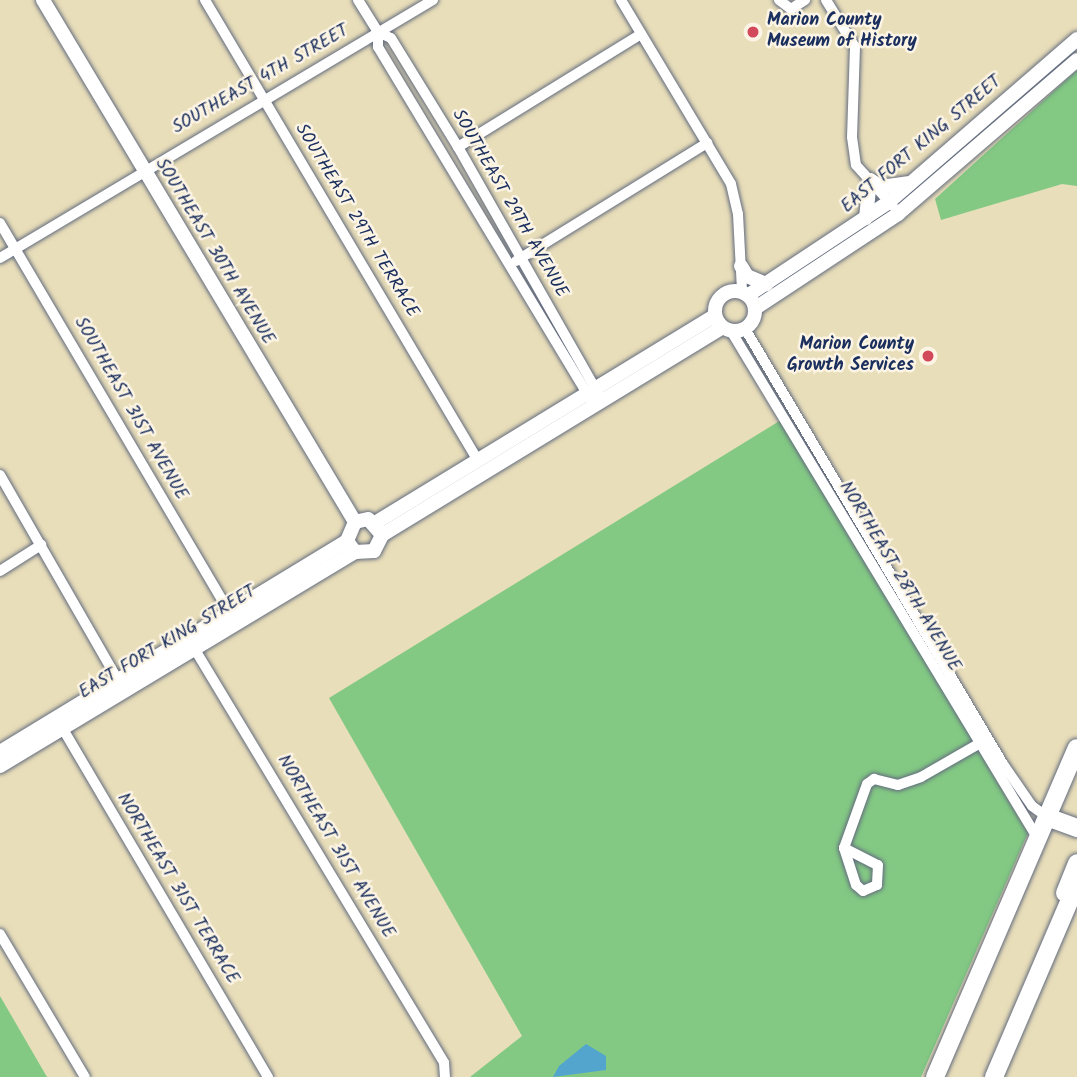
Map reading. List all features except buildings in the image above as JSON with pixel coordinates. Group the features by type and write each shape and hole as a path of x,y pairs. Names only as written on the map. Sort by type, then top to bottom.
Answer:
{"main road":[{"path":"935,1077 1077,748"},
{"path":"1047,817 1077,828"},
{"path":"1041,965 1042,945 1077,863"},
{"path":"994,1077 1077,883"},
{"path":"947,1052 947,1077"}],"street":[{"name":"SOUTHEAST 30TH AVENUE","path":"43,0 355,522"},
{"name":"SOUTHEAST 29TH TERRACE","path":"205,0 477,459"},
{"name":"SOUTHEAST 29TH AVENUE","path":"359,0 378,32 378,47 508,266 594,397"},
{"name":"SOUTHEAST 4TH STREET","path":"0,258 143,169 433,0"},
{"path":"621,0 732,184 741,266 749,297 753,320 727,326 722,299 749,297"},
{"path":"779,0 791,9 806,0"},
{"path":"826,0 855,47 852,137 856,165 898,214"},
{"name":"SOUTHEAST 29TH AVENUE","path":"378,32 391,38 458,147 594,397"},
{"path":"458,147 641,34"},
{"name":"EAST FORT KING STREET","path":"749,297 889,202 1077,39"},
{"name":"EAST FORT KING STREET","path":"749,297 898,214 1077,60"},
{"path":"508,266 707,143"},
{"path":"870,180 891,187 915,181"},
{"path":"866,218 870,180"},
{"name":"SOUTHEAST 31ST AVENUE","path":"0,223 230,613"},
{"path":"741,266 748,277 766,284"},
{"name":"EAST FORT KING STREET","path":"0,766 118,680 191,643 230,613 351,546 374,551 379,529 477,459 727,326"},
{"name":"NORTHEAST 28TH AVENUE","path":"727,326 1032,806 1047,817"},
{"name":"NORTHEAST 28TH AVENUE","path":"727,326 977,745 1038,839"},
{"name":"EAST FORT KING STREET","path":"379,529 594,397"},
{"path":"0,475 118,680"},
{"path":"351,546 355,522 379,529"},
{"path":"0,571 41,545"},
{"name":"EAST FORT KING STREET","path":"0,752 60,724 351,546"},
{"name":"NORTHEAST 31ST AVENUE","path":"191,643 444,1063 445,1077"},
{"name":"NORTHEAST 31ST TERRACE","path":"60,724 268,1077"},
{"path":"844,848 867,784 874,779 898,785 988,738"},
{"path":"0,934 85,1077"}],"green space":[{"path":"1077,70 1077,186 1062,184 941,220 935,199"},
{"path":"781,420 1028,833 921,1077 470,1077 522,1036 329,698"},
{"path":"0,996 47,1077 0,1077"}],"water":[{"path":"586,1044 606,1056 606,1070 553,1077 559,1066"}],"place":[{"name":"Marion County Museum of History","path":"753,32"},
{"name":"Marion County Growth Services","path":"928,356"}]}
